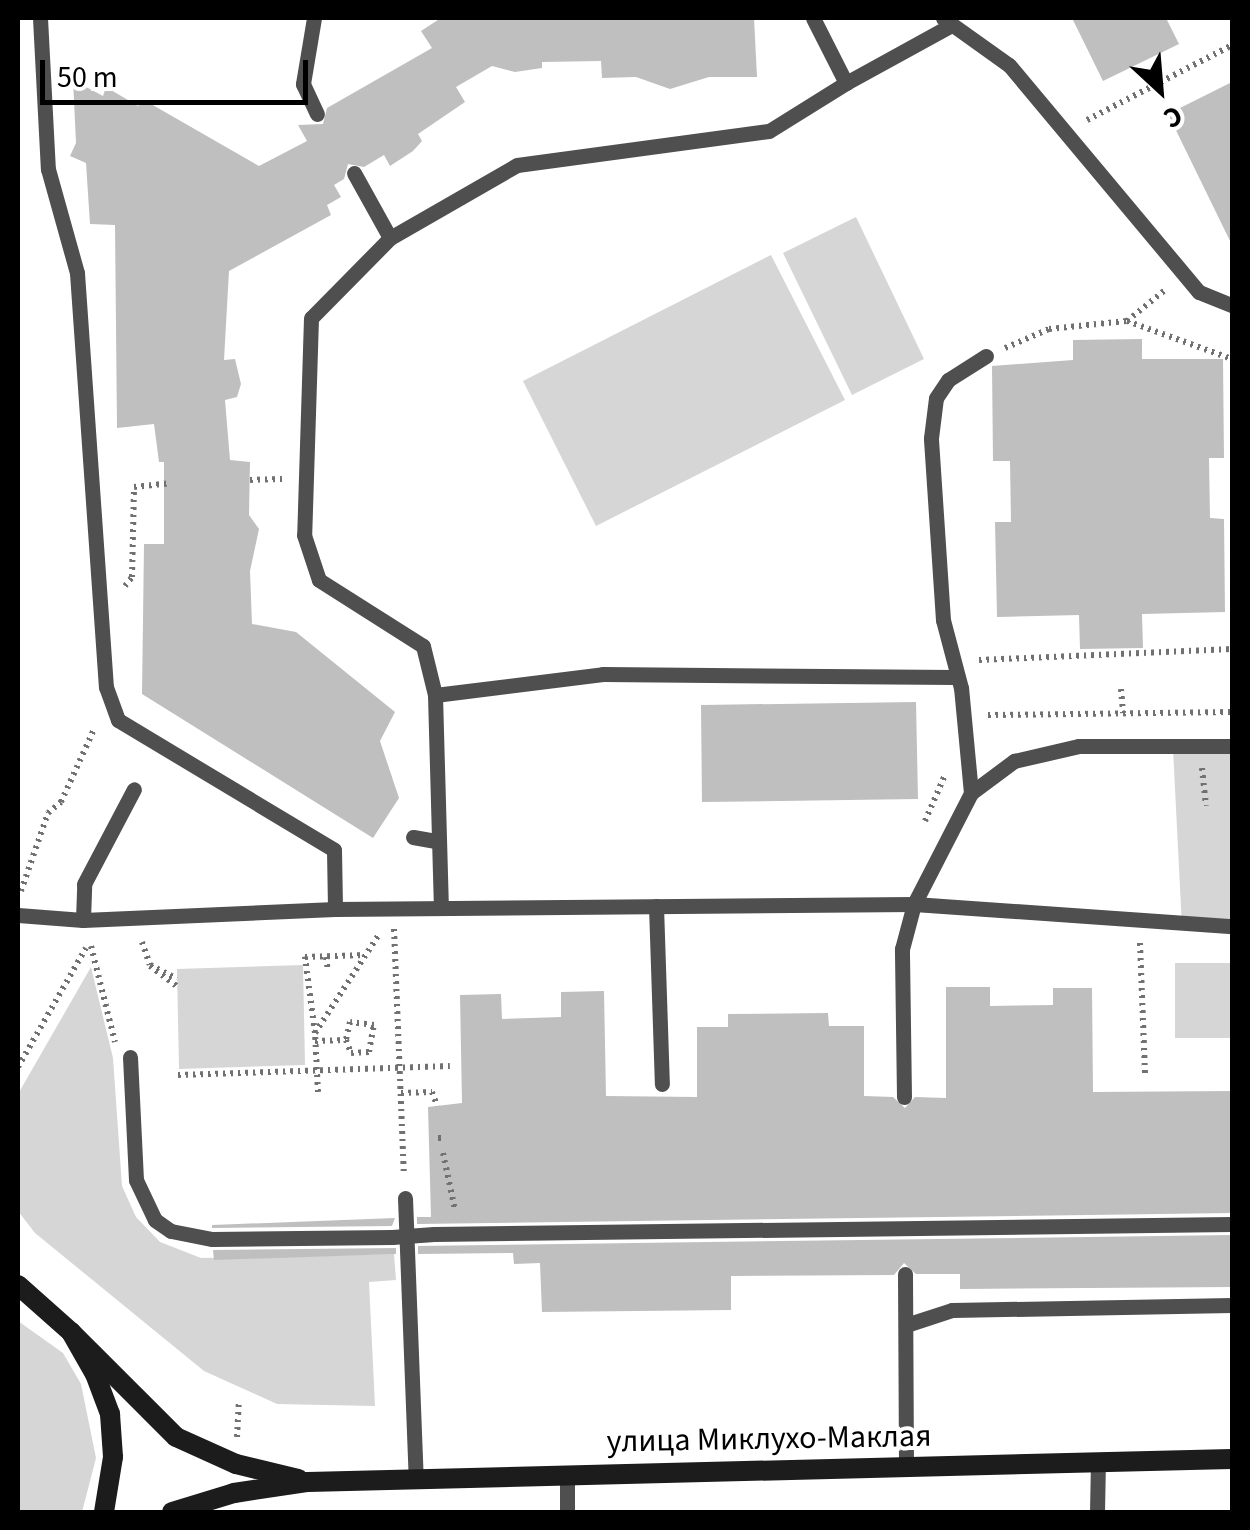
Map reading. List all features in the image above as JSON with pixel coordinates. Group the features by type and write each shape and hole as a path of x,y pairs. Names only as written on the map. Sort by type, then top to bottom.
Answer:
{"main road":[{"name":"улица Миклухо-Маклая","path":"18,1285 72,1332 176,1437 236,1464 308,1482"},
{"path":"72,1332 110,1414 113,1457 104,1512"},
{"name":"улица Миклухо-Маклая","path":"172,1512 234,1493 308,1482 1232,1459"}],"lane":[{"path":"40,18 48,169 77,273 106,687 118,720 334,850 335,909"},
{"path":"314,18 304,84 318,114"},
{"path":"814,18 846,82"},
{"path":"440,908 435,694 423,646 318,580 304,535 311,318 390,238 517,165 768,131 946,22 1009,65 1199,292 1232,305"},
{"path":"354,174 390,238"},
{"path":"970,794 952,660 931,438 936,398 948,380 986,356"},
{"path":"435,694 603,674 955,678"},
{"path":"904,1097 902,948 914,904 970,794 1014,760 1078,746 1232,746"},
{"path":"84,920 84,884 134,789"},
{"path":"413,837 436,841"},
{"path":"18,915 84,920 335,909 914,904 1232,926"},
{"path":"656,906 662,1084"},
{"path":"130,1058 136,1180 155,1220 171,1231 212,1239 1232,1224"},
{"path":"405,1198 416,1480"},
{"path":"905,1274 906,1466"},
{"path":"906,1325 952,1310 1232,1305"},
{"path":"1097,1512 1098,1461"},
{"path":"567,1474 567,1512"}],"path":[{"path":"1065,132 1232,46"},
{"path":"1127,321 1154,298"},
{"path":"986,356 1049,329 1127,321 1232,358"},
{"path":"132,577 134,487 170,484"},
{"path":"952,660 1232,650"},
{"path":"1121,689 1123,713"},
{"path":"18,902 48,814 61,802 81,750"},
{"path":"1204,786 1206,806"},
{"path":"394,908 405,1198"},
{"path":"315,1037 380,933 394,932"},
{"path":"140,936 150,965 177,982"},
{"path":"1140,942 1145,1074"},
{"path":"18,1067 82,949 103,943"},
{"path":"318,1092 305,958 365,955"},
{"path":"326,957 328,971"},
{"path":"350,1022 374,1025 370,1052 351,1053 346,1040 350,1022"},
{"path":"315,1037 346,1040"},
{"path":"178,1075 450,1066"},
{"path":"400,1093 432,1092 437,1106"},
{"path":"237,1438 239,1403"}],"shaded area":[{"path":"856,217 924,359 852,395 783,253"},
{"path":"771,255 845,400 596,526 523,381"},
{"path":"1232,746 1232,926 1182,927 1173,749"},
{"path":"1175,963 1232,963 1232,1038 1175,1038"},
{"path":"303,965 305,1065 179,1069 177,969"},
{"path":"91,967 113,1058 122,1186 136,1217 160,1242 201,1258 394,1254 396,1280 369,1282 375,1406 277,1404 204,1371 35,1233 18,1211 18,1094"},
{"path":"18,1321 63,1353 81,1384 96,1458 82,1512 18,1512"}],"building":[{"path":"441,18 754,18 757,77 709,77 670,89 636,77 602,78 601,61 542,62 542,68 515,72 492,66 456,87 465,102 418,134 422,141 413,151 390,166 384,155 364,167 348,164 344,179 334,185 341,197 327,205 331,215 229,271 224,360 235,359 241,384 237,397 225,400 230,460 250,462 249,515 259,529 250,571 252,624 296,632 395,712 380,741 399,798 373,838 142,694 144,544 164,544 164,462 159,462 154,424 117,428 115,225 90,224 86,163 70,156 76,143 73,80 103,96 106,87 138,106 144,100 259,166 307,141 298,125 323,124 327,108 432,48 421,31"},
{"path":"1072,18 1166,18 1179,44 1103,81"},
{"path":"1232,82 1232,245 1168,114"},
{"path":"1142,339 1142,359 1223,359 1224,458 1209,458 1210,518 1224,519 1225,612 1142,614 1143,648 1080,649 1079,615 997,617 995,522 1011,522 1010,461 993,461 992,366 1073,360 1073,340"},
{"path":"916,702 918,799 702,802 701,705"},
{"path":"946,987 990,987 990,1006 1053,1005 1053,988 1092,988 1093,1092 1232,1091 1232,1213 417,1224 417,1217 431,1217 428,1107 462,1103 460,995 501,994 502,1019 561,1017 561,992 604,991 606,1096 697,1097 697,1027 728,1027 728,1014 828,1013 829,1026 864,1026 864,1096 893,1097 905,1108 915,1097 946,1098"},
{"path":"395,1218 392,1226 212,1228 212,1225"},
{"path":"1232,1235 1232,1287 960,1289 960,1274 916,1274 904,1263 894,1275 731,1276 731,1310 542,1312 540,1263 514,1264 513,1253 418,1254 418,1246"},
{"path":"396,1248 396,1254 214,1260 213,1250"}]}
